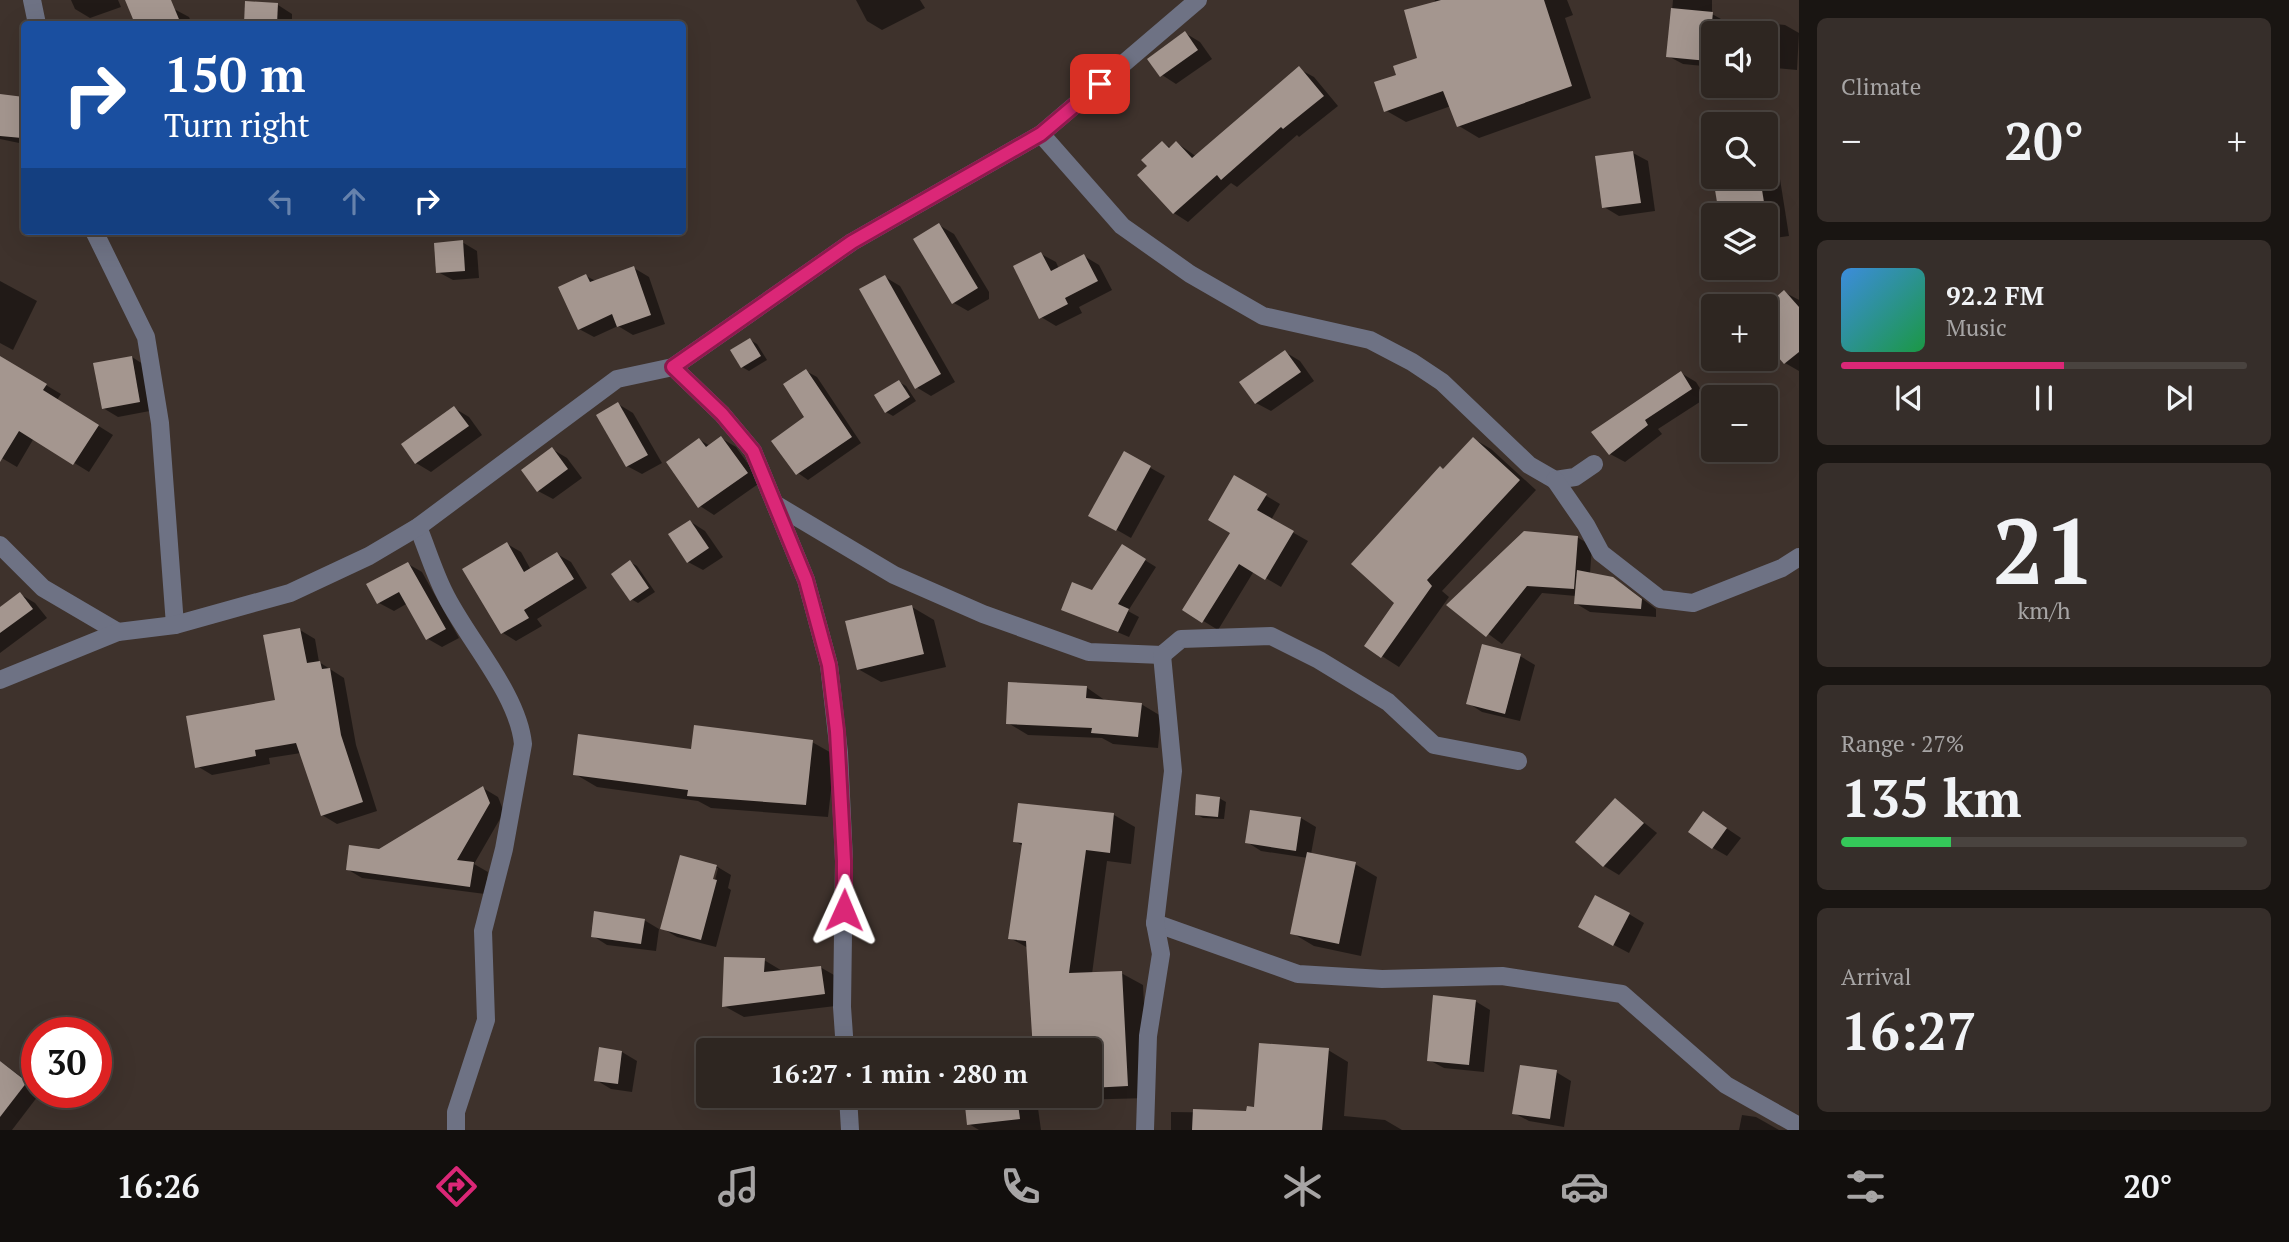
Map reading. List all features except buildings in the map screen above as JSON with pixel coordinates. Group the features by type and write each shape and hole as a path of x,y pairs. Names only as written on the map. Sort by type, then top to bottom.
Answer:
{"street":[{"path":"32,0 36,21"},
{"path":"0,680 118,632 175,625 290,593 369,556 418,527 617,379 673,367 852,242 1041,134 1198,0"},
{"path":"1041,134 1081,183 1122,226 1190,274 1263,316 1370,340 1412,362 1442,382 1529,465 1555,480 1601,553 1660,599 1693,603 1782,568 1799,557"},
{"path":"96,235 146,337 160,423 175,625"},
{"path":"673,367 722,414 753,451 806,580 829,665 839,753 844,861 842,1007 844,1038"},
{"path":"1555,480 1575,477 1594,464"},
{"path":"775,504 894,575 983,614 1089,652 1162,654 1181,639 1271,636 1320,660 1388,702 1434,745 1518,761"},
{"path":"418,527 444,594 497,678 522,729 523,744 504,849 483,931 486,1020 456,1112 456,1130"},
{"path":"0,545 43,588 118,632"},
{"path":"1145,1130 1148,1036 1161,954 1155,923 1173,771 1162,654"},
{"path":"1155,923 1298,974 1382,979 1502,976 1622,994 1726,1085 1799,1126"},
{"path":"849,1108 850,1130"}],"route":[{"path":"844,910 837,731 829,665 806,580 753,451 722,414 673,367 852,242 1041,134 1100,84"}]}
